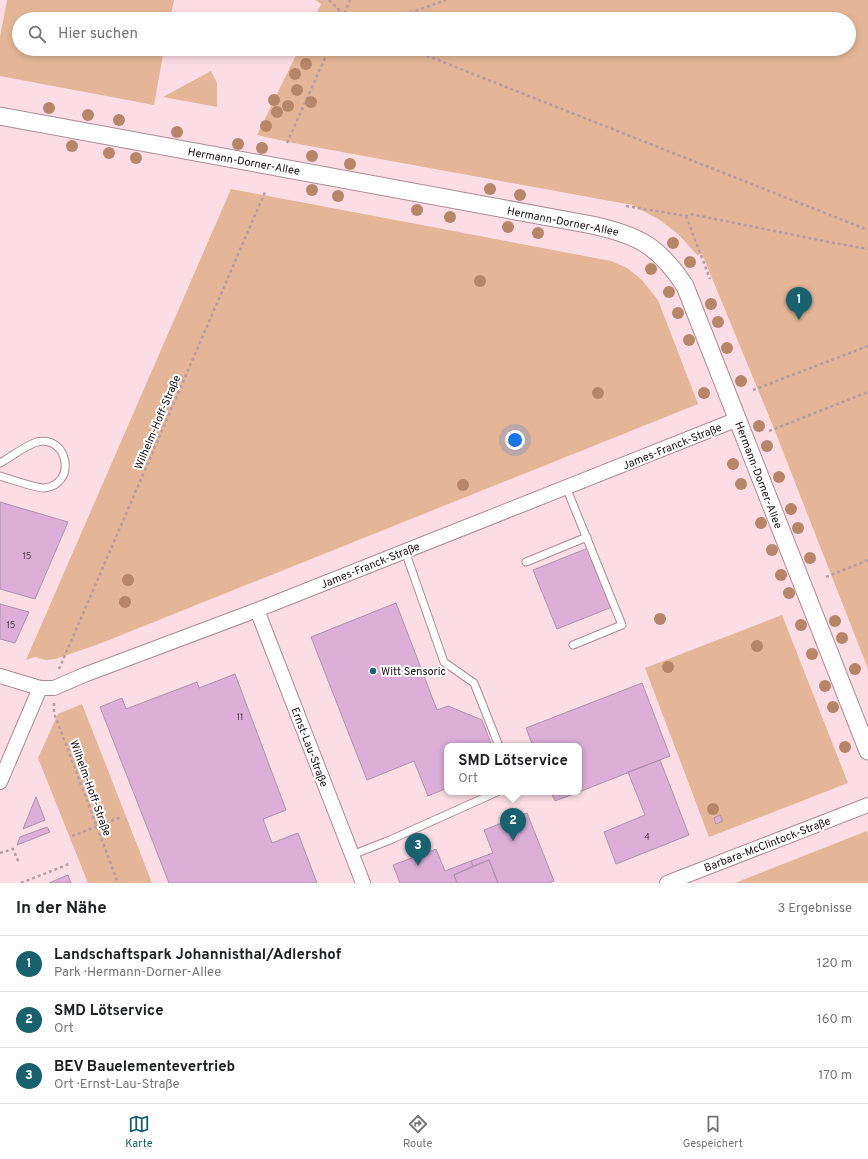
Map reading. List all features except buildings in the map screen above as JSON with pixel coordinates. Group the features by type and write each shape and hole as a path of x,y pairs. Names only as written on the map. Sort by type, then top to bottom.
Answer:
{"street":[{"name":"Hermann-Dorner-Allee","path":"0,116 592,225 622,232 636,238 654,250 663,257 685,286 868,751"},
{"name":"James-Franck-Straße","path":"0,676 40,688 54,688 84,675 257,610 738,419"},
{"name":"Ernst-Lau-Straße","path":"257,610 363,883"},
{"path":"0,782 40,688"},
{"name":"Barbara-McClintock-Straße","path":"667,883 868,805"}],"lane":[{"path":"0,463 33,443 45,442 58,447 62,452 66,463 60,480 50,487 42,488 0,476"},
{"path":"566,487 622,625 574,645"},
{"path":"526,562 587,537"},
{"path":"405,551 444,662 474,683 498,743"},
{"path":"352,855 390,840 491,795"}],"path":[{"path":"329,0 341,12"},
{"path":"345,12 350,0"},
{"path":"413,12 446,0"},
{"path":"287,143 326,56"},
{"path":"428,56 868,230"},
{"name":"Wilhelm-Hoff-Straße","path":"63,659 265,192"},
{"path":"626,206 686,216 690,214 868,249"},
{"path":"686,216 710,279"},
{"path":"753,390 868,346"},
{"path":"769,431 868,392"},
{"path":"826,577 868,560"},
{"name":"Wilhelm-Hoff-Straße","path":"54,697 54,713 118,883"},
{"path":"72,836 122,817"},
{"path":"0,853 13,849 19,863"},
{"path":"21,883 68,864"}],"shaded area":[{"path":"7,0 174,0 171,12 12,12 12,56 163,56 154,105 0,76 0,37"},
{"path":"315,0 868,0 868,669 773,426 702,254 697,255 678,234 660,220 632,205 293,143 257,135 296,56 856,56 856,12 317,12 321,4"},
{"path":"211,71 217,83 217,107 163,97"},
{"path":"231,189 611,261 627,268 642,280 658,300 698,404 99,644 55,659 46,660 35,657 26,660"},
{"path":"782,615 848,783 709,837 645,668"},
{"path":"82,704 152,883 88,883 38,758 58,714"},
{"path":"867,831 868,883 735,883"}],"place":[{"name":"Landschaftspark Johannisthal/Adlershof","path":"799,320"},
{"name":"Witt Sensoric","path":"373,671"},
{"name":"SMD Lötservice","path":"513,841"},
{"name":"BEV Bauelementevertrieb","path":"418,866"}]}
